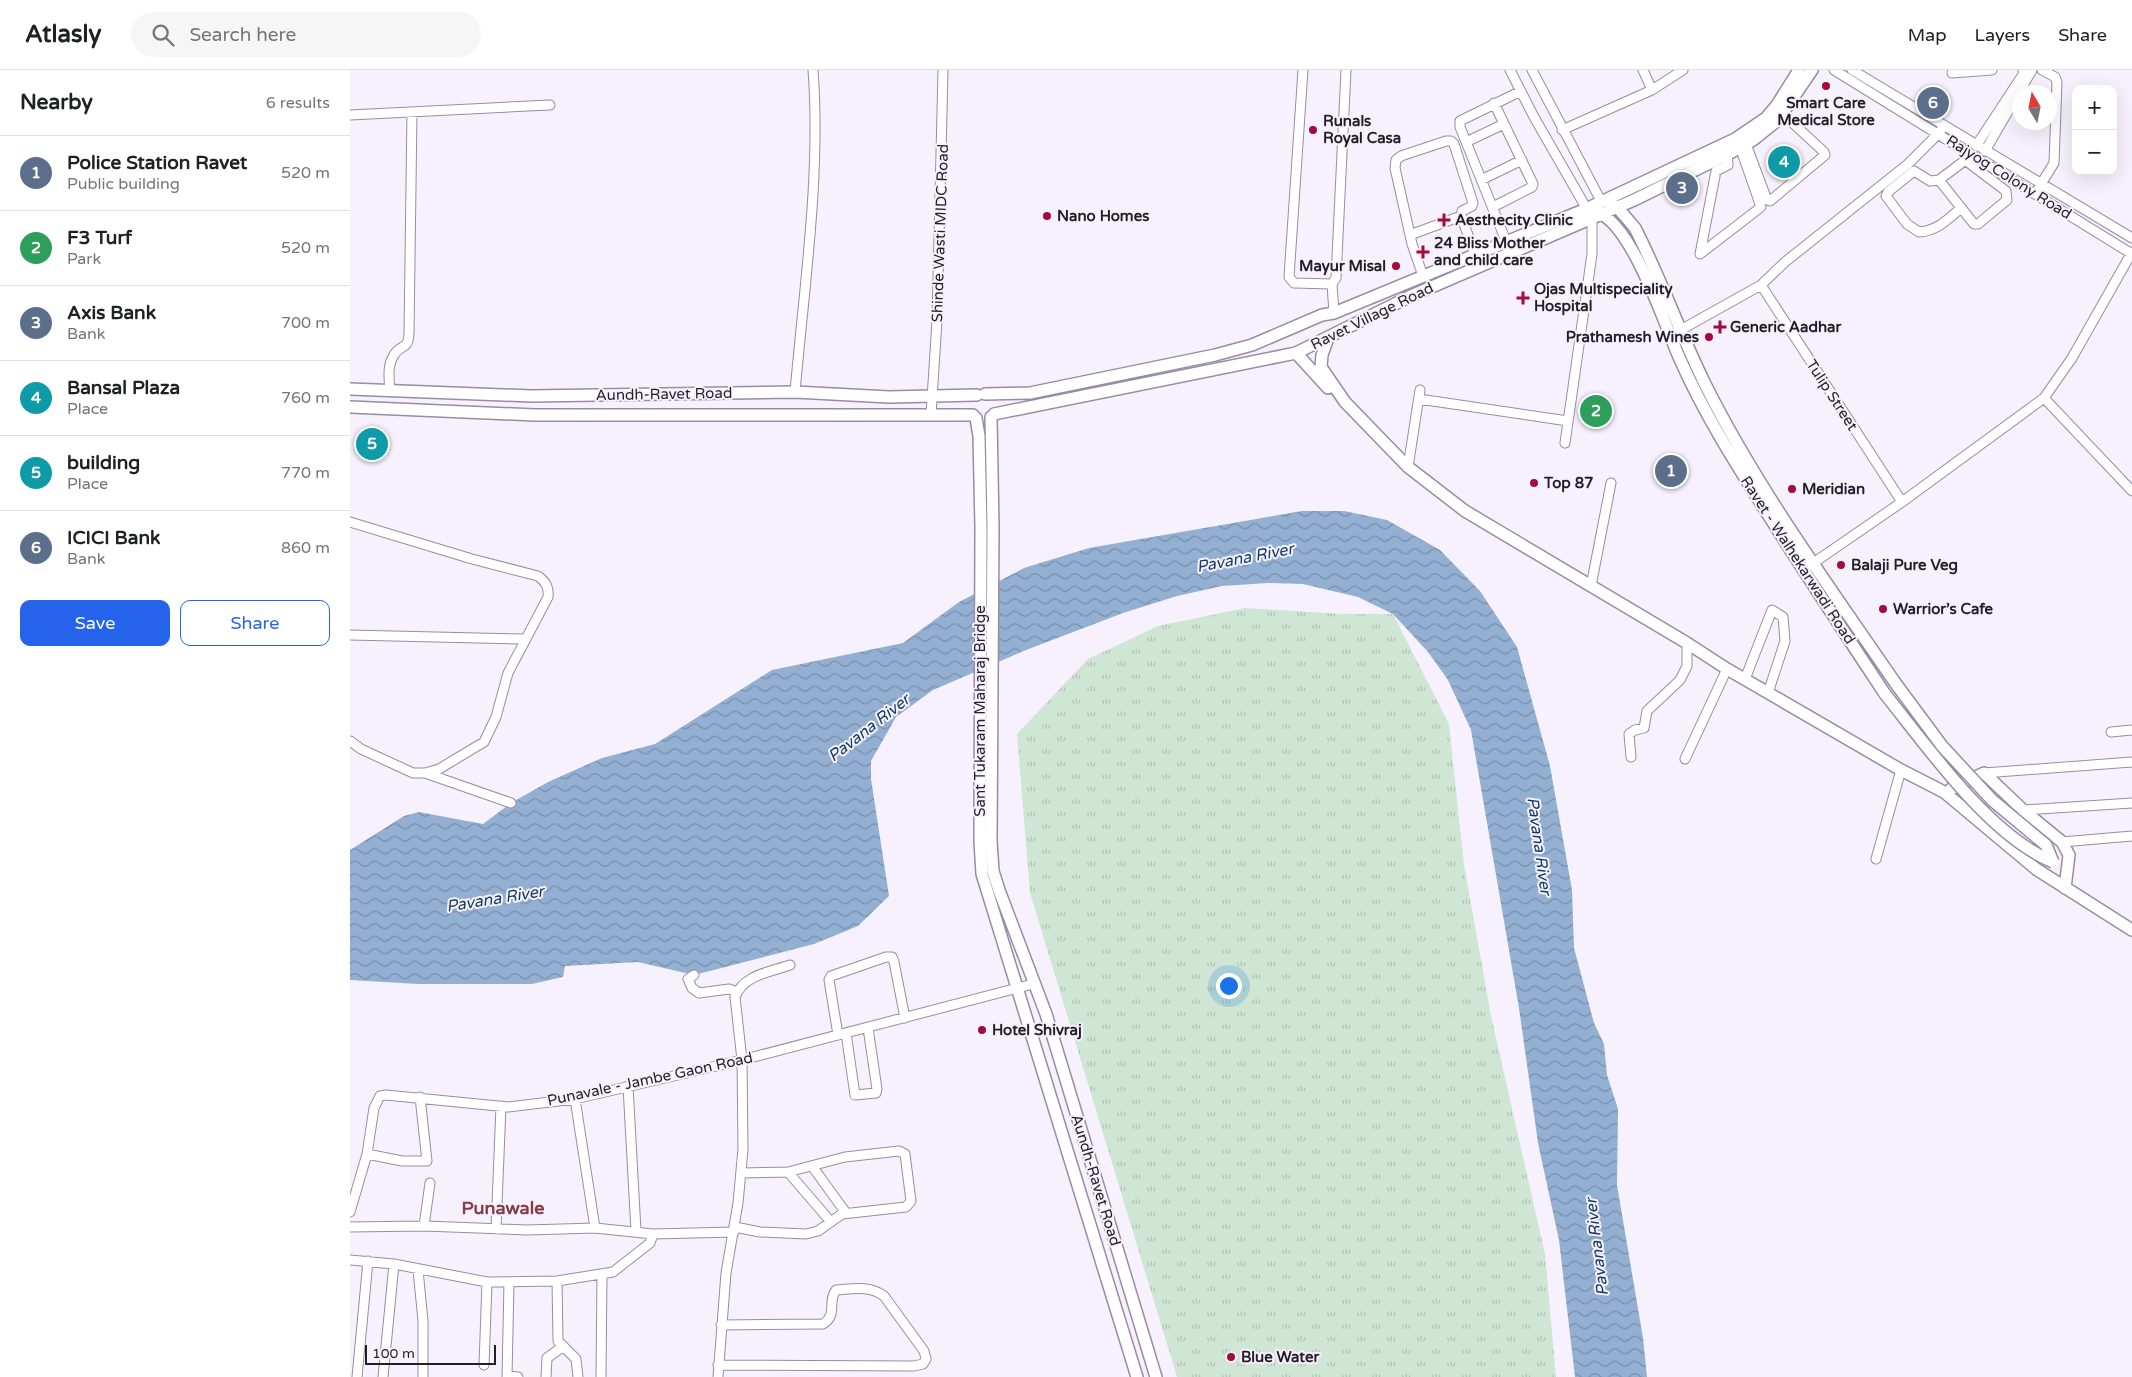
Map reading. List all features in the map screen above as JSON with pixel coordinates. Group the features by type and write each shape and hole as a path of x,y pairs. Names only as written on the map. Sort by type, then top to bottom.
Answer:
{"main road":[{"name":"Ravet Village Road","path":"992,415 1292,354 1593,214 1601,201 1735,139 1766,118 1777,105 1799,70"},
{"name":"Ravet Village Road","path":"981,395 1030,393 1215,355 1278,335 1322,315 1332,314 1506,241 1617,207 1727,154 1769,128 1783,114 1812,70"},
{"path":"1601,201 1617,207"},
{"name":"Ravet - Walhekarwadi Road","path":"1617,207 1636,228 1705,384 1808,567 1885,694 1933,757 1981,808 2034,854 2053,862 2067,872"},
{"name":"Ravet - Walhekarwadi Road","path":"1593,214 1624,238 1635,255 1670,336 1716,433 1808,567 1942,746 1992,800 2046,845 2053,862"},
{"path":"1332,314 1337,321 1322,355 1321,367 1345,402"},
{"path":"1278,335 1280,352 1292,354 1345,402 1408,467 1465,511 1687,643 1745,680 1901,770 1944,792 1988,831 2036,869 2132,930"},
{"name":"Aundh-Ravet Road","path":"350,389 531,396 795,392 889,397 981,395"},
{"path":"981,395 994,402 987,527 979,436 970,404 981,395"},
{"name":"Aundh-Ravet Road","path":"350,407 535,415 931,414 974,417"},
{"path":"974,417 984,420 992,415"},
{"name":"Sant Tukaram Maharaj Bridge","path":"987,527 993,892"},
{"path":"1944,792 1984,774 2023,810 2062,842 2069,855 2065,888"},
{"name":"Aundh-Ravet Road","path":"993,892 1046,1014 1156,1377"},
{"name":"Aundh-Ravet Road","path":"993,892 1016,988 1136,1377"}],"street":[{"path":"795,392 814,151 815,101 813,70"},
{"name":"Shinde Wasti MIDC Road","path":"931,414 941,222 943,70"},
{"path":"1302,70 1289,277 1294,283 1332,284"},
{"path":"1332,314 1332,284 1336,278 1346,70"},
{"path":"1510,70 1520,91 1593,214 1592,254 1565,443"},
{"path":"1532,70 1601,201"},
{"path":"1644,70 1652,90"},
{"path":"1562,130 1652,90 1683,70"},
{"name":"Rajyog Colony Road","path":"1834,70 1938,134 1969,158 2035,193 2132,253"},
{"name":"Rajyog Colony Road","path":"1852,70 2132,238"},
{"path":"1952,73 1992,70"},
{"path":"1976,146 2024,73 2023,70"},
{"path":"1985,151 2032,70"},
{"path":"2035,193 2054,163 2057,82 2055,77 2042,70"},
{"path":"1506,241 1460,127 1460,121 1520,91"},
{"path":"1493,207 1532,188 1532,180 1494,103"},
{"path":"350,115 550,105"},
{"path":"390,391 391,362 394,354 405,347 409,334 412,112"},
{"path":"1743,145 1767,200 1770,201 1825,155 1783,114"},
{"path":"1466,142 1504,124"},
{"path":"1670,336 1761,285 1785,262 1908,164 1944,126"},
{"path":"1423,276 1410,235 1395,168 1396,160 1401,156 1451,141 1473,202 1472,206 1462,211 1461,216 1475,254"},
{"path":"1727,154 1728,165 1716,172 1700,254 1761,207 1743,145"},
{"path":"1939,180 1974,224 1978,224 2007,200 2006,191 1969,158 1939,180 1930,181 1914,171 1888,192 1886,196 1907,224 1919,232 1933,230 1960,208"},
{"path":"1481,180 1522,160"},
{"path":"1410,235 1461,216"},
{"path":"1808,567 1902,502 2044,398 2072,358 2132,253"},
{"name":"Tulip Street","path":"1761,285 1902,502"},
{"path":"1408,467 1419,394 1568,421"},
{"path":"2044,398 2132,492"},
{"path":"1592,586 1611,483"},
{"path":"350,522 472,559 538,576 545,582 549,591 548,597 524,639 508,673 496,717 484,742 439,769 425,773 412,773 350,742"},
{"path":"1745,680 1772,610 1783,618 1785,642 1768,693"},
{"path":"350,635 524,639"},
{"path":"1630,757 1629,734 1634,730 1644,728 1647,710 1680,680 1687,666 1687,643"},
{"path":"1685,760 1727,669"},
{"path":"2111,732 2132,730"},
{"path":"1984,774 2132,762"},
{"path":"1876,860 1901,770"},
{"path":"425,773 511,803"},
{"path":"2023,810 2132,803"},
{"path":"2062,842 2132,836"},
{"path":"868,1028 877,1090 876,1093 855,1096 829,984 831,976 886,957 892,957 905,1018"},
{"path":"718,1377 726,1273 742,1173 742,1060 735,1007 737,992 746,980 790,965"},
{"path":"694,975 688,979 692,988 699,993 730,989 737,992"},
{"name":"Punavale - Jambe Gaon Road","path":"350,1212 367,1154 376,1100 386,1095 500,1106 575,1099 742,1060 1033,984"},
{"path":"628,1086 636,1231"},
{"path":"367,1154 402,1161 427,1161 420,1097"},
{"path":"575,1099 595,1228"},
{"path":"496,1229 500,1106"},
{"path":"350,1228 424,1226 564,1230 595,1228 653,1234 734,1229 806,1234 818,1231 846,1213 909,1205 911,1201 903,1152 845,1157 788,1172 742,1173"},
{"path":"812,1166 846,1213"},
{"path":"788,1172 831,1222"},
{"path":"424,1226 430,1182"},
{"path":"350,1260 394,1264 488,1282 557,1281 613,1272 650,1243 653,1234"},
{"path":"357,1377 368,1261"},
{"path":"383,1377 394,1264"},
{"path":"418,1270 423,1321 423,1377"},
{"path":"600,1377 602,1274"},
{"path":"557,1281 557,1337 562,1347 576,1359 578,1377"},
{"path":"484,1365 488,1282"},
{"path":"509,1282 508,1376 518,1377"},
{"path":"718,1365 914,1366 923,1364 926,1358 924,1351 884,1296 876,1290 865,1288 836,1290 833,1294 833,1311 829,1320 823,1324 721,1325"},
{"path":"546,1377 547,1358 562,1347"}],"green space":[{"path":"1245,608 1342,614 1393,614 1449,724 1464,865 1491,1016 1545,1254 1556,1377 1177,1377 1030,893 1017,734 1088,659 1158,626"}],"water":[{"name":"Pavana River","path":"1302,511 1344,511 1387,520 1440,550 1480,591 1517,647 1550,766 1572,890 1574,948 1594,1023 1604,1044 1607,1075 1618,1109 1617,1185 1643,1338 1647,1377 1575,1377 1559,1240 1538,1143 1519,1008 1471,730 1448,680 1428,652 1393,614 1358,597 1303,584 1268,583 1222,586 1177,596 1123,613 1026,650 933,690 896,717 871,761 871,779 889,896 858,926 814,944 694,975 638,962 565,966 563,977 532,984 418,984 350,980 350,850 404,816 419,812 483,824 511,803 548,782 602,758 655,744 772,670 903,643 959,602 1024,568 1089,548"}],"place":[{"name":"Smart Care Medical Store","path":"1826,86"},
{"name":"ICICI Bank","path":"1933,103"},
{"name":"Runals Royal Casa","path":"1313,130"},
{"name":"Bansal Plaza","path":"1784,162"},
{"name":"Axis Bank","path":"1682,188"},
{"name":"Nano Homes","path":"1047,216"},
{"name":"Aesthecity Clinic","path":"1444,220"},
{"name":"24 Bliss Mother and child care","path":"1423,252"},
{"name":"Mayur Misal","path":"1396,266"},
{"name":"Ojas Multispeciality Hospital","path":"1523,298"},
{"name":"Generic Aadhar","path":"1720,327"},
{"name":"Prathamesh Wines","path":"1709,337"},
{"name":"F3 Turf","path":"1596,411"},
{"name":"building","path":"372,444"},
{"name":"Police Station Ravet","path":"1671,471"},
{"name":"Top 87","path":"1534,483"},
{"name":"Meridian","path":"1792,489"},
{"name":"Balaji Pure Veg","path":"1841,565"},
{"name":"Warrior’s Cafe","path":"1883,609"},
{"name":"Hotel Shivraj","path":"982,1030"},
{"name":"Blue Water","path":"1231,1357"}],"district":[{"name":"Punawale","path":"503,1208"}]}
